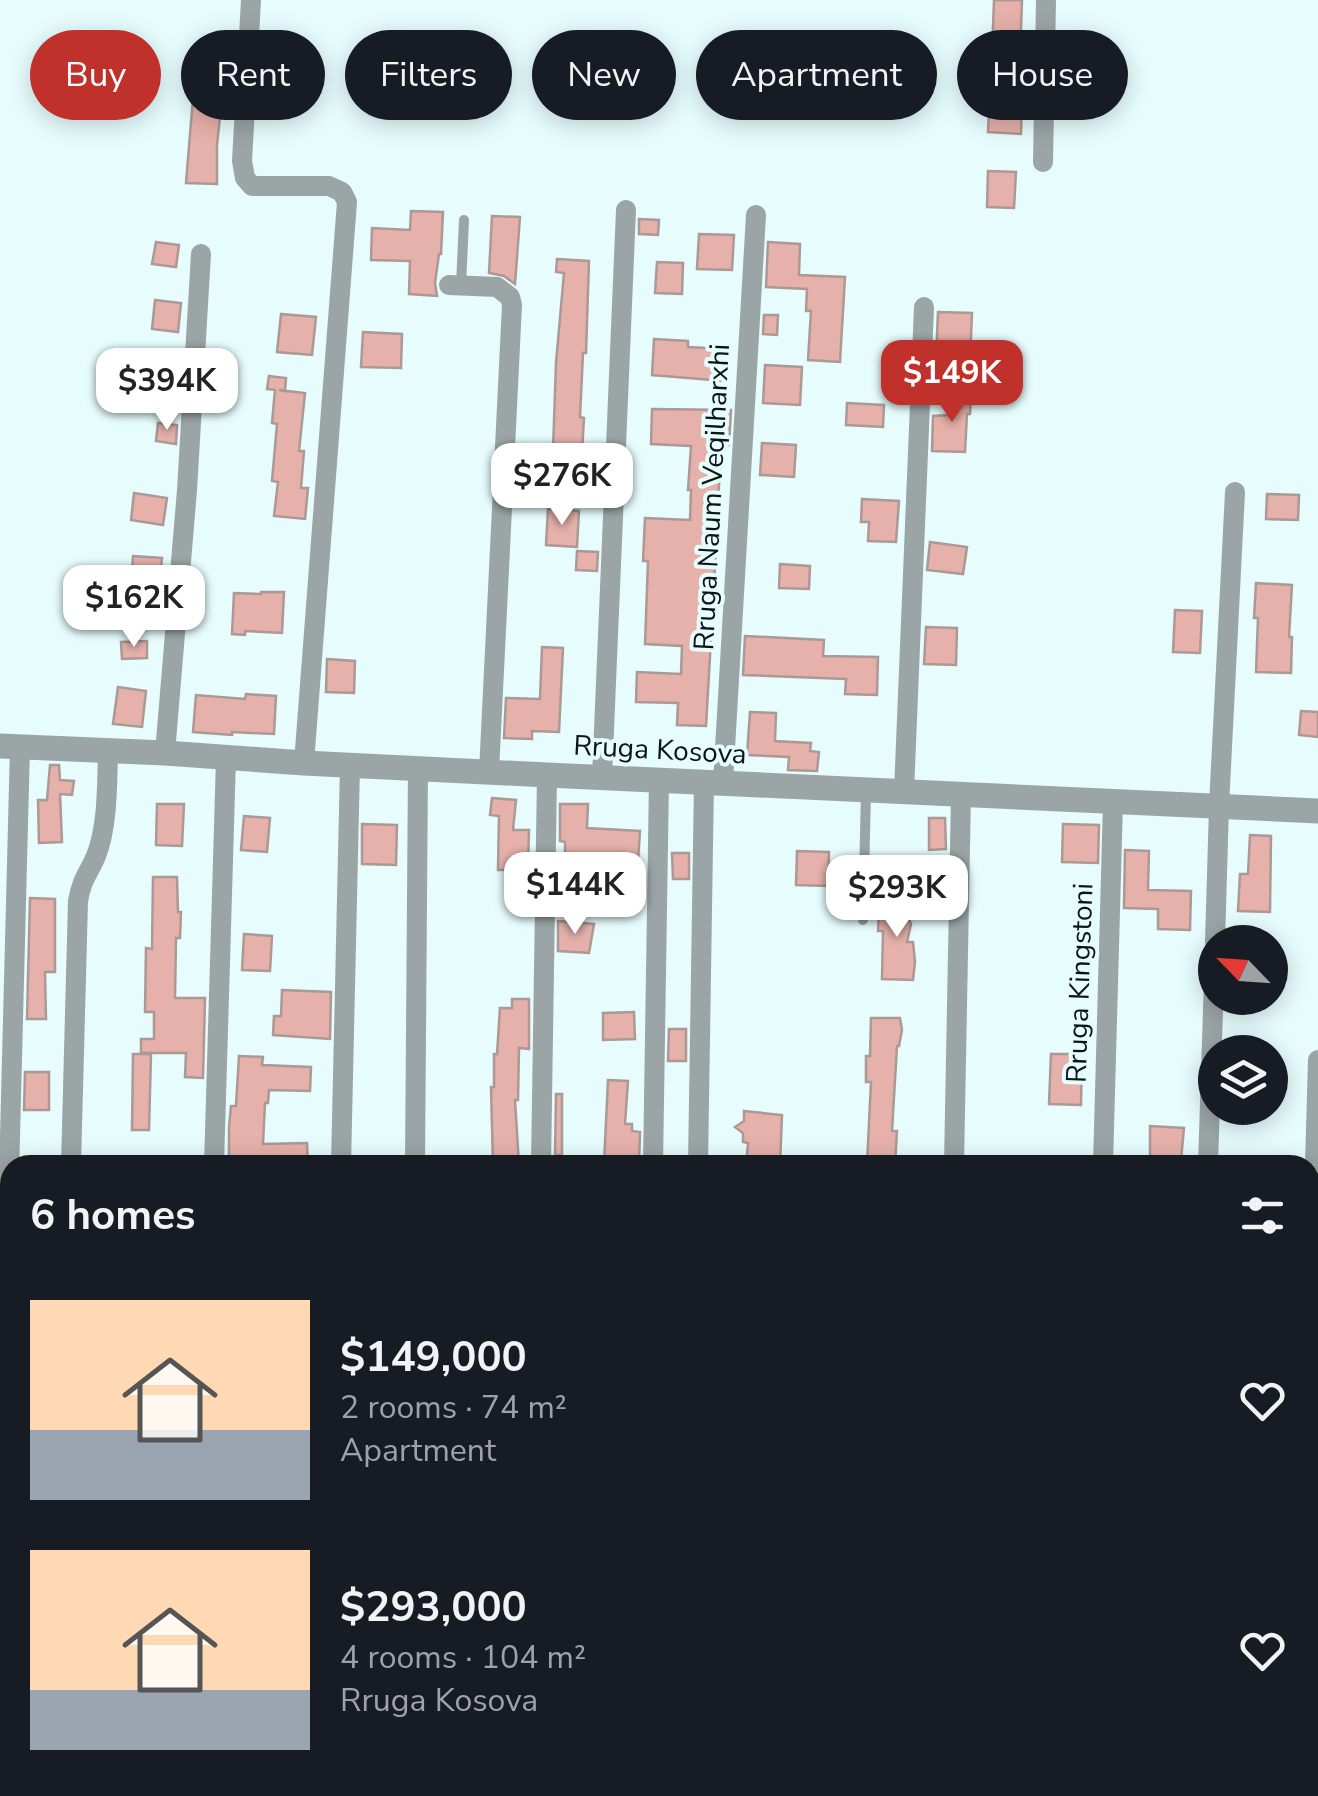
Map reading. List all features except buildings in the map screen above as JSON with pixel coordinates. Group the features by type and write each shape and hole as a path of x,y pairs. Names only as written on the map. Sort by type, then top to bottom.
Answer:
{"street":[{"path":"252,0 242,160 245,178 252,186 329,186 342,192 347,202 304,762"},
{"path":"1044,162 1046,0"},
{"path":"602,776 626,210"},
{"name":"Rruga Naum Veqilharxhi","path":"698,1155 714,783 756,215"},
{"path":"165,752 202,254"},
{"path":"455,285 497,288 510,297 512,305 489,772"},
{"path":"904,792 924,307"},
{"path":"1216,925 1236,492"},
{"path":"5,1155 10,746"},
{"name":"Rruga Kosova","path":"10,746 1318,811"},
{"path":"72,1155 78,901 100,836 107,796 108,750"},
{"path":"214,1155 226,758"},
{"path":"340,1155 350,765"},
{"path":"415,1155 418,768"},
{"path":"541,1155 547,775"},
{"path":"653,1155 659,780"},
{"path":"954,1155 961,794"},
{"name":"Rruga Kingstoni","path":"1103,1155 1113,802"},
{"path":"1208,1155 1213,1015"},
{"path":"1315,1155 1318,1060"}],"lane":[{"path":"455,285 464,220"},
{"path":"863,920 866,790"}]}
